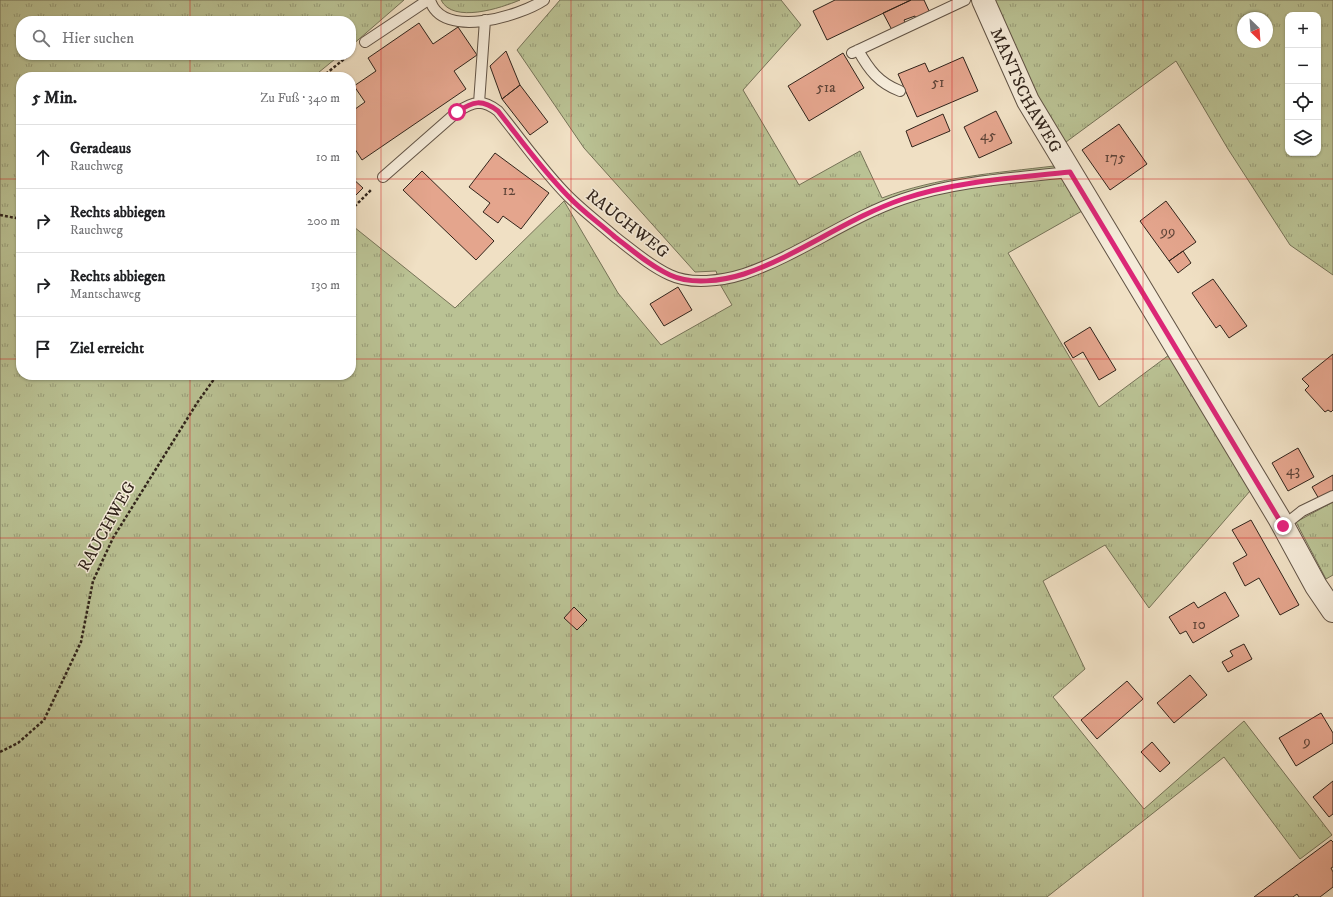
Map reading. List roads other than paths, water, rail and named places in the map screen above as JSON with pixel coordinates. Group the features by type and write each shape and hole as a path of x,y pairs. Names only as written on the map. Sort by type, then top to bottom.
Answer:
{"street":[{"name":"MANTSCHAWEG","path":"983,0 1028,101 1283,526 1316,586 1333,611"}],"lane":[{"path":"365,42 429,0 438,13 451,21 465,23 513,13 544,0"},
{"path":"900,91 877,78 855,52 965,0"},
{"path":"383,177 457,112 469,104 479,103 485,20"},
{"name":"RAUCHWEG","path":"479,103 488,104 498,111 551,178 568,196 627,246 670,275 695,280 720,279 744,274 768,264 876,209 911,196 950,187 1070,172"},
{"path":"1283,526 1302,511 1333,496"}]}
